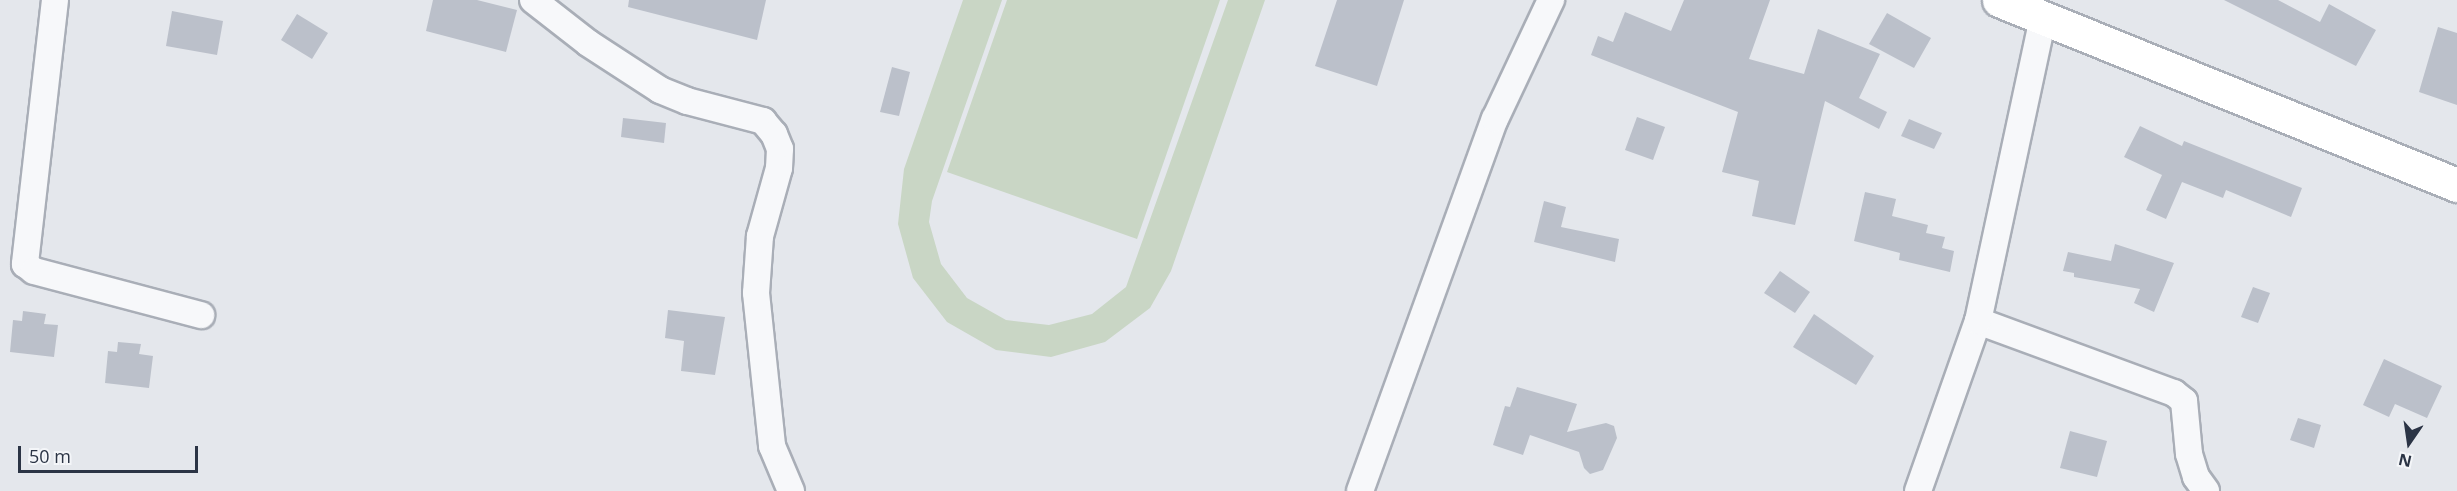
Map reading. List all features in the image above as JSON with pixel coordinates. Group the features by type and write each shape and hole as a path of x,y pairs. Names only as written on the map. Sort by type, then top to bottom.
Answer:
{"street":[{"path":"55,0 25,264 34,271 201,315"},
{"path":"533,0 588,43 660,90 687,101 763,121 774,134 780,149 779,168 760,236 756,292 772,446 791,491"},
{"path":"1360,491 1495,119 1551,0"},
{"path":"1999,0 2457,185"},
{"path":"1918,491 1978,321 2043,17"},
{"path":"1978,321 2174,393 2184,401 2189,454 2196,477 2206,491"}],"green space":[{"path":"963,0 1002,0 932,201 929,222 941,264 967,298 1006,320 1049,325 1092,314 1126,287 1228,0 1265,0 1171,271 1150,308 1105,342 1051,357 996,350 947,322 913,278 898,224 904,169"},
{"path":"1007,0 1220,0 1137,239 947,172"}],"building":[{"path":"433,0 477,0 517,10 506,52 426,31"},
{"path":"629,0 766,0 757,40 628,7"},
{"path":"1337,0 1404,0 1377,86 1315,66"},
{"path":"1684,0 1770,0 1749,59 1804,74 1818,29 1880,54 1859,98 1887,112 1879,129 1825,101 1795,225 1752,216 1759,181 1722,172 1738,112 1591,55 1598,36 1613,42 1625,12 1671,31"},
{"path":"2224,0 2278,0 2320,22 2329,4 2376,30 2356,66"},
{"path":"172,11 223,21 217,55 166,46"},
{"path":"1887,13 1931,38 1914,68 1869,44"},
{"path":"297,14 328,33 312,59 281,40"},
{"path":"2438,27 2457,33 2457,105 2419,92"},
{"path":"892,67 910,72 899,116 880,112"},
{"path":"1637,117 1665,127 1653,160 1625,150"},
{"path":"623,118 666,123 664,143 621,137"},
{"path":"1909,119 1942,133 1934,149 1901,136"},
{"path":"2140,126 2182,146 2184,141 2302,188 2291,217 2226,190 2223,198 2182,182 2166,219 2146,210 2162,175 2124,157"},
{"path":"1865,192 1896,199 1892,216 1928,225 1926,233 1945,237 1942,248 1954,251 1950,272 1899,260 1900,253 1854,241"},
{"path":"1544,201 1566,207 1561,227 1619,239 1615,262 1534,242"},
{"path":"2115,244 2174,263 2154,312 2134,303 2140,289 2074,277 2074,273 2063,271 2068,252 2111,261"},
{"path":"1780,271 1810,292 1795,313 1764,293"},
{"path":"2253,287 2270,293 2258,323 2241,317"},
{"path":"668,310 725,317 715,375 681,371 684,341 665,338"},
{"path":"23,311 46,314 44,324 58,325 54,357 10,352 13,320 22,321"},
{"path":"1814,314 1874,356 1856,385 1793,347"},
{"path":"118,342 141,344 139,354 153,356 149,388 105,383 108,351 117,352"},
{"path":"2384,359 2442,386 2427,418 2395,404 2389,417 2363,405"},
{"path":"1517,387 1577,404 1567,432 1606,423 1614,426 1617,438 1603,470 1590,474 1584,468 1579,452 1530,435 1523,455 1493,445 1505,406 1510,407"},
{"path":"2298,418 2321,425 2314,448 2290,440"},
{"path":"2070,431 2107,441 2097,477 2060,468"}]}
